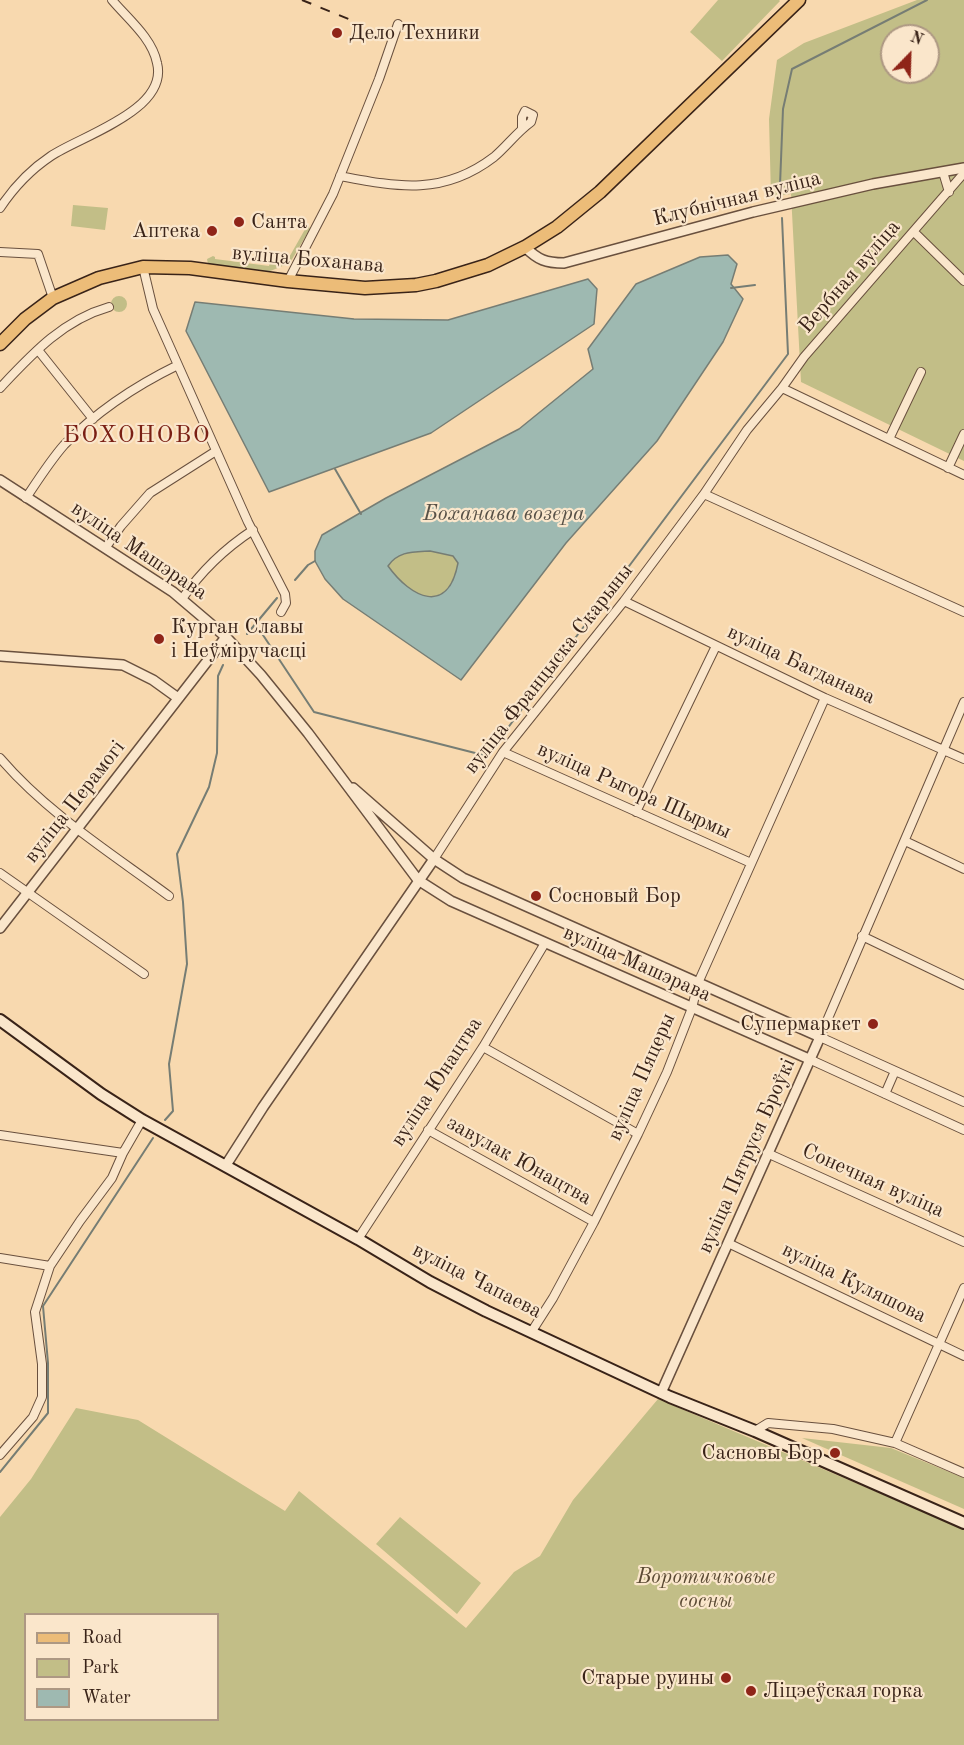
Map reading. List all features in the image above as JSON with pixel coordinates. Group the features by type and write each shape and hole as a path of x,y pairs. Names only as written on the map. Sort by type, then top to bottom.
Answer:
{"main road":[{"name":"вуліца Боханава","path":"0,344 25,319 53,298 99,278 143,267 190,268 365,288 416,285 488,265 525,247 557,227 600,192 799,0"},
{"name":"вуліца Чапаева","path":"0,1020 100,1094 142,1120 358,1239 430,1282 486,1311 661,1393 755,1431 964,1523"}],"street":[{"path":"0,207 35,167 52,155 121,119 154,90 159,71 155,55 139,30 112,0"},
{"path":"288,281 320,222 340,176 375,90 398,24"},
{"path":"340,176 411,187 447,180 462,175 495,156 522,128"},
{"name":"Клубнічная вуліца","path":"525,247 536,258 548,263 564,263 753,212 873,184 964,168"},
{"path":"943,172 949,192"},
{"name":"Вербная вуліца","path":"782,388 804,357 964,173"},
{"path":"914,232 964,281"},
{"path":"0,252 38,254 53,298"},
{"path":"143,267 153,309 216,451 285,594 286,603 281,612"},
{"path":"0,388 56,333 70,323 110,307"},
{"path":"38,350 93,419"},
{"path":"26,498 64,446 93,419 117,400 178,365"},
{"path":"889,439 921,372"},
{"path":"964,475 782,388 747,430 704,494 964,612"},
{"path":"948,468 964,434"},
{"path":"106,548 121,526 150,493 216,451"},
{"name":"вуліца Машэрава","path":"0,480 182,599 226,638 261,675 418,880 451,901 964,1130"},
{"name":"вуліца Францыска Скарыны","path":"226,1165 503,752 624,601 704,494"},
{"path":"182,599 196,578 213,560 253,530"},
{"name":"вуліца Багданава","path":"624,601 825,698 964,759"},
{"name":"вуліца Перамогі","path":"0,928 226,638"},
{"path":"636,812 716,646"},
{"path":"0,656 123,665 153,680 178,698"},
{"name":"вуліца Пяцеры","path":"532,1331 553,1298 594,1222 667,1072 692,1008 698,983 825,698"},
{"name":"вуліца Пятруся Броўкі","path":"661,1393 820,1037 964,702"},
{"name":"вуліца Рыгора Шырмы","path":"503,752 751,863"},
{"path":"0,758 21,780 77,828 169,896"},
{"name":"вуліца Машэрава","path":"338,775 434,858 463,878 964,1102"},
{"path":"905,841 964,869"},
{"path":"0,873 144,974"},
{"path":"862,936 964,985"},
{"name":"вуліца Юнацтва","path":"358,1239 483,1047 545,944"},
{"path":"483,1047 638,1134"},
{"path":"885,1094 895,1071"},
{"path":"0,1455 33,1417 42,1398 42,1364 35,1312 50,1266 112,1178 123,1152 142,1120"},
{"name":"завулак Юнацтва","path":"428,1130 594,1222"},
{"path":"0,1135 123,1152"},
{"name":"Сонечная вуліца","path":"767,1153 964,1242"},
{"name":"вуліца Куляшова","path":"728,1243 964,1356"},
{"path":"0,1258 50,1266"},
{"path":"895,1443 964,1288"},
{"path":"755,1431 768,1423 832,1429 895,1443 964,1473"}],"green space":[{"path":"718,0 780,1 722,61 690,32"},
{"path":"917,0 964,0 964,461 801,382 791,194 771,197 769,119 777,60 804,43"},
{"path":"73,205 108,208 105,230 71,226"},
{"path":"308,224 310,229 291,261 287,261"},
{"path":"213,256 215,259 269,266 270,261 276,256 285,265 268,272 208,264 207,259"},
{"path":"119,296 125,298 127,304 125,310 119,312 113,310 111,304 113,298"},
{"path":"430,551 453,556 458,563 453,580 446,590 437,596 417,593 387,566 401,555"},
{"name":"Воротичковые сосны","path":"658,1399 964,1529 964,1745 0,1745 0,1517 31,1479 76,1408 138,1420 285,1511 299,1491 466,1628 514,1572 540,1556 573,1500"},
{"path":"802,1438 891,1448 964,1478 964,1509"},
{"path":"400,1517 481,1583 457,1614 376,1544"}],"water":[{"name":"Боханава возера","path":"728,255 737,264 731,284 743,299 723,342 657,441 566,543 461,680 343,599 325,579 315,561 315,551 322,535 386,498 519,429 593,369 588,349 636,284 700,257","holes":["430,551 453,556 458,563 453,580 438,596 418,593 407,586 388,566 396,557 412,552"]},
{"name":"Боханава возера","path":"588,279 597,289 594,324 431,433 269,492 186,331 195,302 354,319 448,320"}],"waterway":[{"path":"780,185 783,109 792,69 927,0"},
{"path":"255,623 314,712 483,755 507,729 788,354 782,218"},
{"path":"731,288 755,285"},
{"path":"335,469 361,514"},
{"path":"295,580 308,565 315,561"},
{"path":"247,634 277,598"},
{"path":"165,1120 173,1111 169,1064 187,964 177,854 209,787 217,753 218,676 223,665"},
{"path":"0,1472 48,1413 48,1363 43,1306 153,1138"}],"railway":[{"path":"302,0 351,20"}],"place":[{"name":"Дело Техники","path":"337,33"},
{"name":"Санта","path":"239,222"},
{"name":"Аптека","path":"212,231"},
{"name":"Курган Славы і Неўміручасці","path":"159,639"},
{"name":"Сосновый Бор","path":"536,896"},
{"name":"Супермаркет","path":"873,1024"},
{"name":"Сасновы Бор","path":"835,1453"},
{"name":"Старые руины","path":"726,1678"},
{"name":"Ліцэеўская горка","path":"751,1691"}],"district":[{"name":"БОХОНОВО","path":"137,436"}]}
